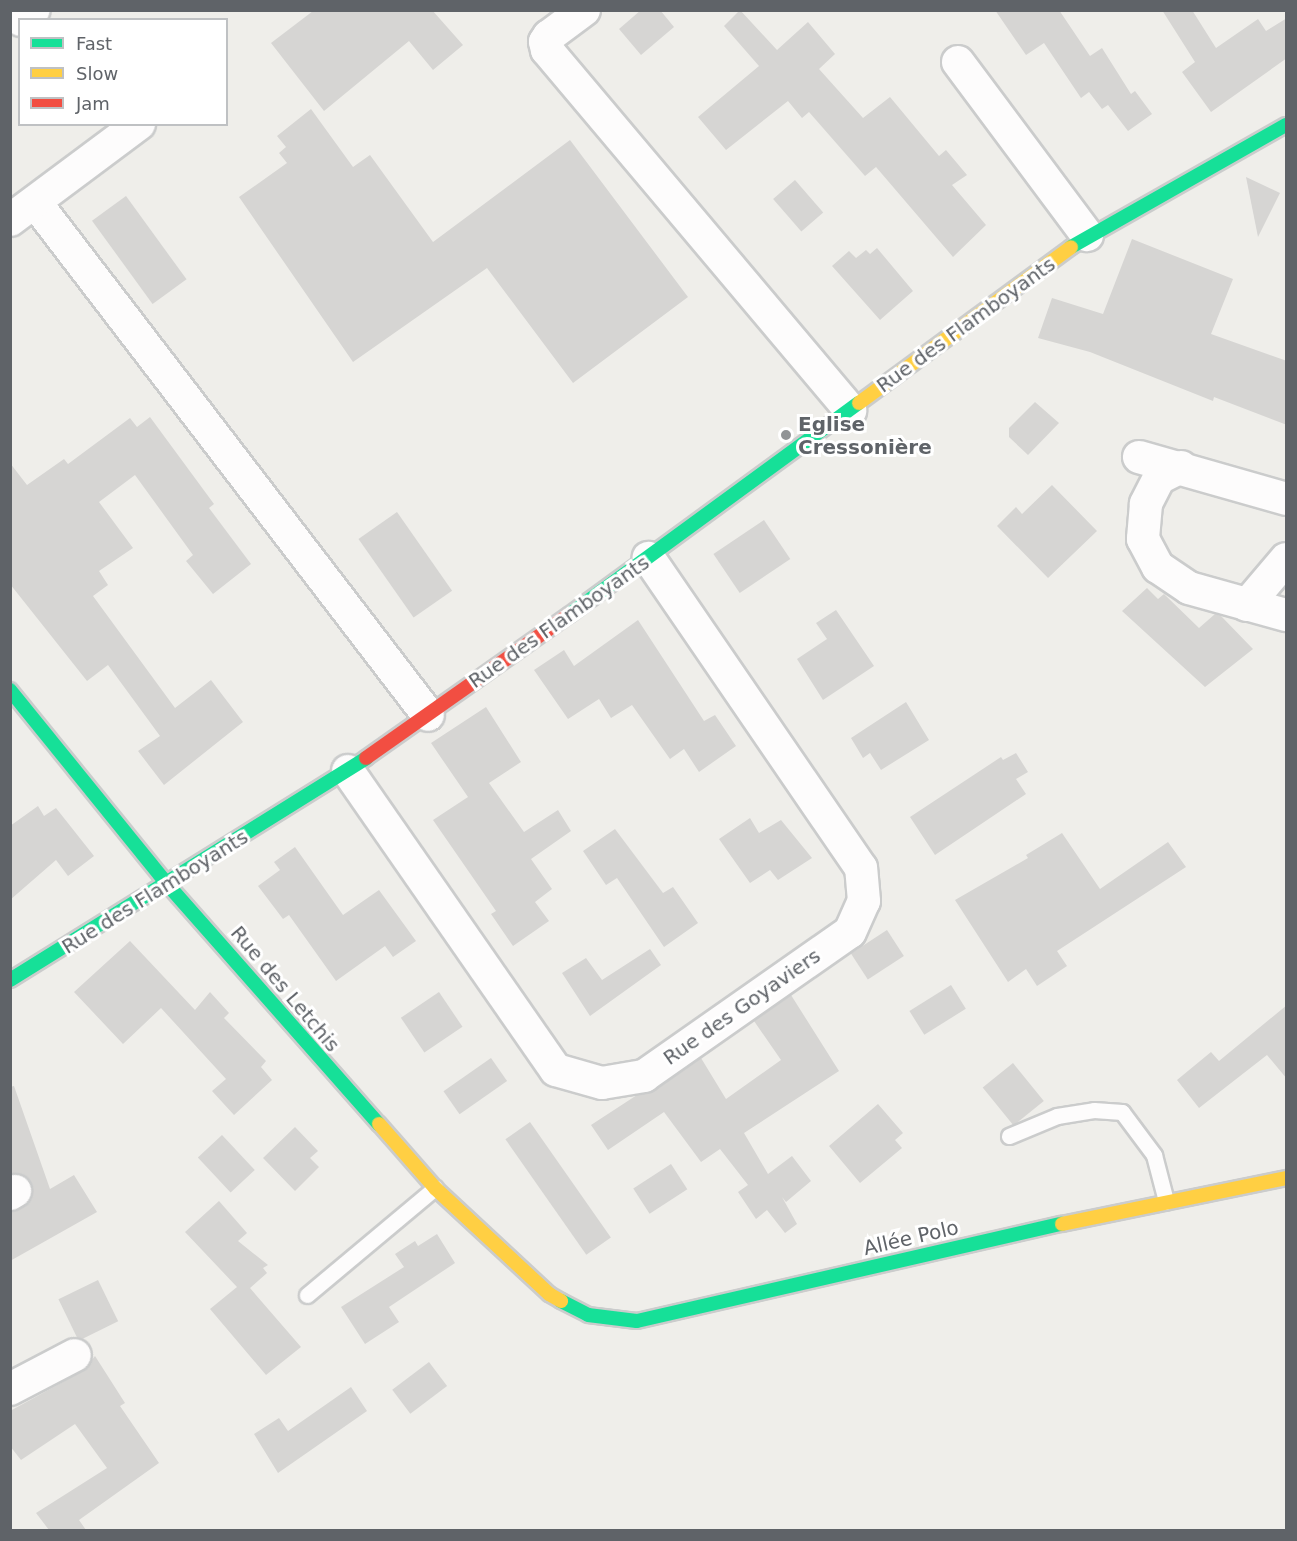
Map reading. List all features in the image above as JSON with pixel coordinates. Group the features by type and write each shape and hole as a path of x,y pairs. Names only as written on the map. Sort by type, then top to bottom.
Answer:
{"street":[{"path":"584,10 549,36 544,42 547,50 850,410"},
{"path":"958,62 1087,235"},
{"name":"Rue des Flamboyants","path":"10,980 168,885 348,771 649,558 1087,235 1287,125"},
{"path":"10,220 136,126"},
{"path":"35,202 428,715"},
{"path":"1139,457 1181,467 1287,499"},
{"path":"1181,467 1159,478 1146,504 1143,539 1158,567 1190,588 1287,615"},
{"name":"Rue des Goyaviers","path":"348,771 556,1070 602,1083 644,1076 850,932 864,901 861,868 649,558"},
{"path":"1248,604 1287,559"},
{"name":"Rue des Letchis","path":"10,690 168,885 435,1188 549,1294"},
{"name":"Allée Polo","path":"549,1294 588,1316 636,1321 1166,1202 1287,1178"},
{"path":"10,1389 75,1355"}],"lane":[{"path":"1009,1136 1057,1116 1094,1110 1122,1112 1154,1155 1166,1202"},
{"path":"308,1295 435,1188"}],"building":[{"path":"432,10 463,45 433,70 409,41 324,111 271,43 313,11"},
{"path":"641,10 660,10 674,27 641,55 619,29"},
{"path":"740,10 777,50 808,22 835,54 819,69 863,118 890,97 939,156 946,150 967,175 952,185 986,225 953,257 876,167 865,176 809,112 802,118 788,101 726,150 698,117 759,66 724,26"},
{"path":"995,10 1059,10 1090,56 1102,48 1131,94 1135,91 1152,114 1128,131 1108,105 1102,109 1089,92 1081,98 1044,43 1026,55"},
{"path":"1162,10 1192,10 1216,48 1258,19 1266,31 1287,18 1287,58 1211,112 1182,72 1195,62"},
{"path":"311,109 353,167 370,155 433,242 570,140 688,297 573,383 487,268 353,362 239,197 287,163 279,153 286,147 277,136"},
{"path":"1246,177 1280,193 1258,237"},
{"path":"795,180 823,212 801,231 773,199"},
{"path":"126,196 187,279 153,304 92,221"},
{"path":"1132,239 1233,279 1211,334 1287,361 1287,425 1214,397 1213,401 1090,352 1038,338 1052,298 1103,314"},
{"path":"877,248 913,291 880,320 832,266 849,251 856,258 866,250 870,254"},
{"path":"1035,402 1059,423 1028,455 1009,437 1009,428"},
{"path":"150,417 214,504 209,508 251,564 213,594 186,561 193,555 135,475 99,502 133,548 99,571 108,585 93,596 175,708 211,680 243,722 164,785 138,751 160,736 108,665 87,681 10,584 10,463 27,485 64,459 68,464 130,418 137,427"},
{"path":"1052,485 1097,531 1048,578 997,526 1016,507 1022,514"},
{"path":"397,512 452,591 414,618 358,539"},
{"path":"764,520 790,559 740,593 713,554"},
{"path":"1147,588 1158,599 1164,594 1199,628 1215,614 1221,616 1253,649 1205,687 1122,611"},
{"path":"836,610 874,666 823,700 797,659 827,639 816,623"},
{"path":"638,620 704,721 715,715 736,746 699,772 684,749 670,759 632,705 611,718 599,699 568,719 534,670 564,650 574,666"},
{"path":"906,702 929,740 881,770 870,753 863,758 851,738"},
{"path":"486,707 521,762 489,783 524,832 558,810 571,831 531,859 552,889 535,902 549,921 513,946 491,914 496,911 433,820 468,797 431,743"},
{"path":"1016,753 1028,772 1016,779 1026,794 935,855 910,817 1001,757 1003,760"},
{"path":"38,806 44,816 56,808 94,856 68,876 56,860 10,900 10,826"},
{"path":"750,818 759,833 781,820 812,858 778,880 770,870 750,883 719,839"},
{"path":"615,829 663,893 673,887 698,923 664,947 617,878 606,885 583,851"},
{"path":"1062,833 1100,889 1168,842 1186,867 1057,951 1067,966 1037,986 1026,969 1008,982 955,900 1028,858 1026,855"},
{"path":"295,847 343,915 379,890 416,941 393,957 385,946 336,981 289,915 283,919 258,886 280,870 274,862"},
{"path":"887,930 904,956 868,979 851,953"},
{"path":"130,941 195,1010 210,992 229,1013 224,1018 266,1061 261,1067 272,1080 234,1115 212,1091 226,1079 161,1008 123,1044 74,992"},
{"path":"650,949 661,965 590,1016 562,973 586,958 602,980"},
{"path":"951,985 966,1009 924,1035 909,1011"},
{"path":"439,992 462,1027 424,1053 401,1018"},
{"path":"791,995 839,1071 744,1133 768,1174 792,1156 811,1181 786,1202 782,1197 797,1224 785,1233 767,1210 756,1219 738,1192 748,1185 720,1149 701,1162 664,1112 608,1150 591,1125 637,1095 654,1091 701,1058 726,1099 781,1060 754,1021"},
{"path":"1287,1005 1287,1079 1267,1055 1199,1108 1177,1080 1211,1052 1219,1061"},
{"path":"491,1058 507,1081 460,1114 443,1091"},
{"path":"1013,1063 1044,1101 1014,1126 983,1088"},
{"path":"14,1086 50,1189 74,1175 97,1212 10,1261 10,1212 25,1206 33,1191 24,1176 10,1174 10,1087"},
{"path":"878,1104 903,1133 895,1140 902,1148 860,1183 829,1146"},
{"path":"530,1122 611,1238 586,1255 505,1139"},
{"path":"295,1127 318,1151 310,1158 319,1167 295,1191 263,1158"},
{"path":"222,1135 255,1170 231,1193 198,1158"},
{"path":"671,1164 687,1189 650,1214 633,1189"},
{"path":"219,1201 247,1233 238,1241 268,1265 263,1268 267,1273 250,1288 301,1347 266,1375 210,1309 237,1287 185,1232"},
{"path":"437,1234 455,1263 389,1307 399,1322 365,1344 341,1307 404,1267 395,1254 415,1241 418,1246"},
{"path":"98,1280 118,1321 79,1341 58,1299"},
{"path":"95,1356 125,1403 120,1406 159,1463 79,1520 86,1530 49,1530 36,1513 107,1468 75,1424 21,1460 10,1446 10,1411 83,1371"},
{"path":"429,1362 447,1386 410,1414 392,1390"},
{"path":"351,1387 367,1411 278,1473 254,1434 279,1418 288,1431"}],"traffic: fast":[{"path":"1071,247 1286,125"},
{"path":"569,615 859,403"},
{"path":"10,690 168,885 379,1124"},
{"path":"10,980 366,758"},
{"path":"561,1301 588,1315 637,1321 1062,1224"}],"traffic: slow":[{"path":"859,403 1071,247"},
{"path":"379,1124 435,1188 549,1294 561,1301"},
{"path":"1062,1224 1286,1178"}],"traffic: jam":[{"path":"366,758 569,615"}],"place":[{"name":"Eglise Cressonière","path":"786,435"}]}
